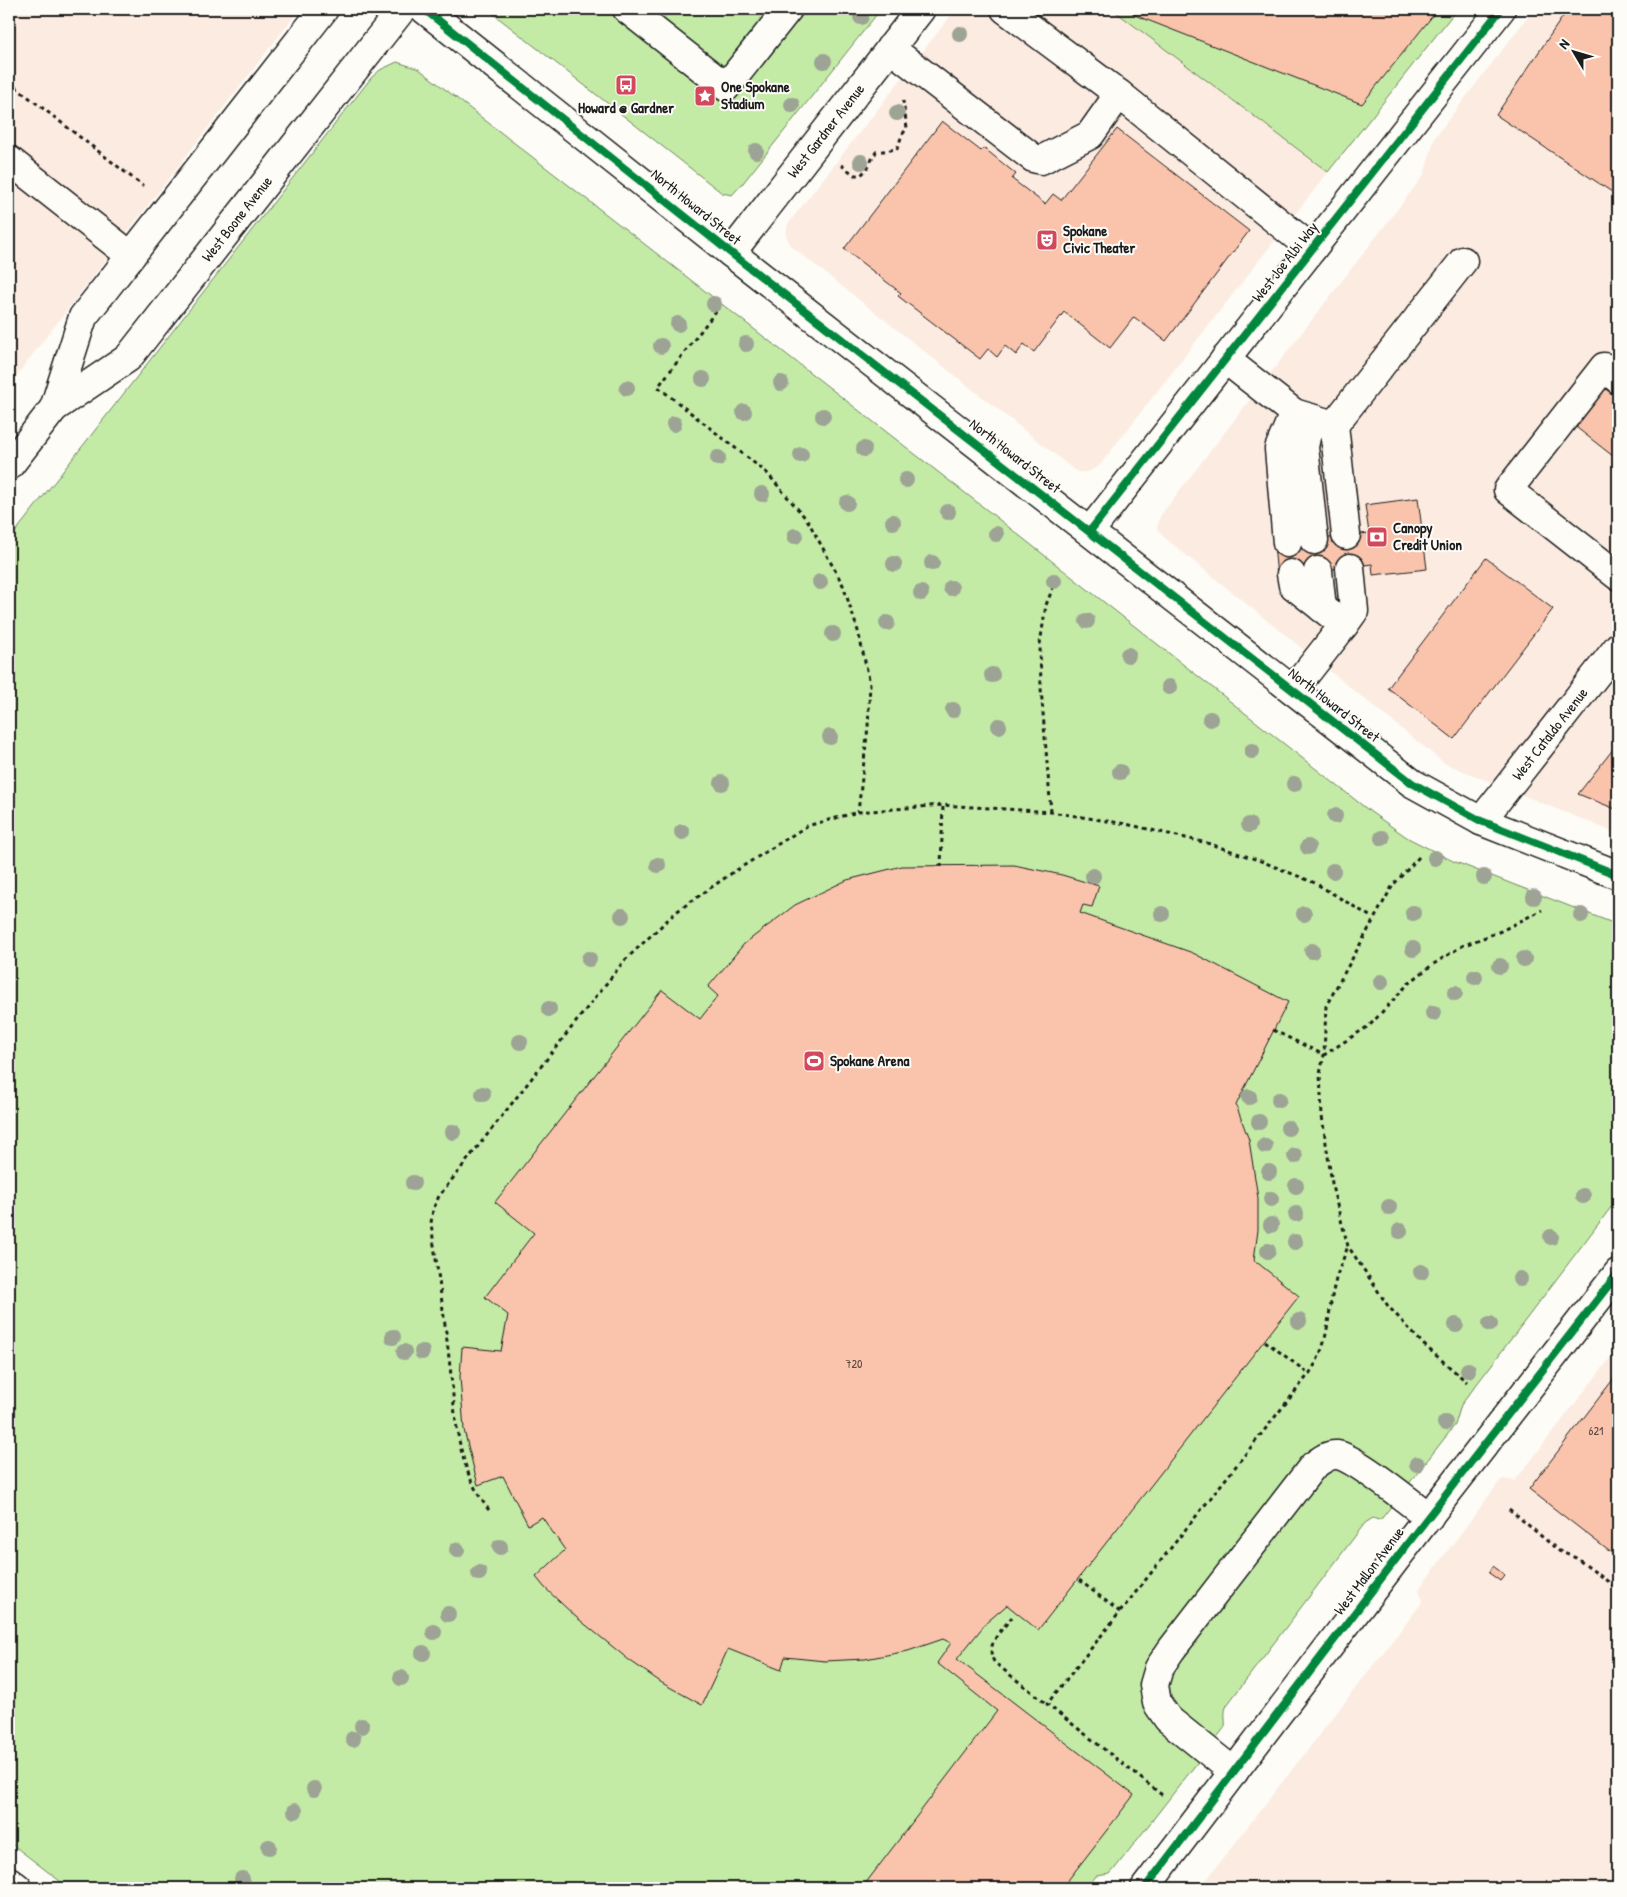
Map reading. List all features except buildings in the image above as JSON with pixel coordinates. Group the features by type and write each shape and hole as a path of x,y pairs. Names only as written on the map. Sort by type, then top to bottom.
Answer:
{"street":[{"name":"West Boone Avenue","path":"54,408 83,317 324,9"},
{"name":"West Boone Avenue","path":"9,466 54,408 128,358 402,9"},
{"name":"North Howard Street","path":"424,9 730,252 1412,783 1481,820 1618,876"},
{"path":"627,9 726,87 788,9"},
{"name":"West Gardner Avenue","path":"730,252 921,9"},
{"path":"1005,9 1120,94 1312,250"},
{"name":"West Joe Albi Way","path":"1090,532 1501,9"},
{"path":"890,48 1033,158 1041,160 1090,135 1120,94"},
{"path":"9,160 131,256"},
{"path":"1287,543 1279,449 1313,419 1463,261"},
{"path":"1225,359 1313,419 1346,535"},
{"path":"1618,378 1604,367 1508,490 1618,576"},
{"path":"1313,419 1304,447 1314,540"},
{"path":"1293,690 1354,611 1350,568"},
{"path":"1318,571 1322,608"},
{"path":"1291,574 1293,585 1344,625"},
{"name":"West Cataldo Avenue","path":"1481,820 1618,647"},
{"name":"West Mallon Avenue","path":"1145,1888 1618,1273"},
{"path":"1234,1772 1168,1719 1157,1704 1154,1685 1159,1668 1171,1650 1313,1466 1326,1456 1338,1455 1354,1462 1429,1517"},
{"path":"9,1881 18,1888"}],"path":[{"path":"9,82 144,187"},
{"path":"841,164 855,174 861,175 876,152 897,149 902,135 907,128 902,96"},
{"path":"716,311 658,387 767,473 808,521 843,585 858,631 870,683 868,727 858,812"},
{"path":"9,368 13,371"},
{"path":"1051,812 1040,644 1046,605 1056,580"},
{"path":"941,866 943,806"},
{"path":"488,1510 476,1494 459,1446 431,1223 433,1209 439,1196 624,961 676,912 732,873 807,826 858,812 943,806 1051,812 1126,824 1207,843 1258,860 1315,883 1373,918"},
{"path":"1418,857 1393,885 1373,918 1326,1006 1324,1055 1320,1074 1322,1116 1333,1190 1348,1246 1388,1306 1424,1345 1467,1382"},
{"path":"1324,1055 1370,1025 1409,983 1432,964 1462,946 1501,931 1542,910"},
{"path":"1273,1030 1324,1055"},
{"path":"1047,1704 1319,1360 1326,1339 1335,1282 1348,1246"},
{"path":"1266,1341 1309,1374"},
{"path":"1508,1509 1559,1551 1576,1558 1618,1589"},
{"path":"1079,1580 1120,1612"},
{"path":"1012,1617 990,1648 991,1658 994,1663 1162,1795"}],"shaded area":[{"path":"9,9 298,9 9,385"},
{"path":"956,9 1112,9 1328,172 1099,466 1088,472 1077,472 791,246 786,235 788,224"},
{"path":"1534,9 1618,9 1618,834 1444,763 1165,538 1157,528 1160,516 1424,175 1435,137"},
{"path":"1618,1348 1618,1888 1193,1888 1204,1883 1421,1604 1422,1598 1419,1589 1500,1481 1503,1479 1515,1481"}],"green space":[{"name":"One Spokane Stadium","path":"487,9 881,9 732,195 722,193"},
{"path":"1112,9 1457,9 1328,172"},
{"name":"Spokane Arena","path":"397,62 419,69 978,503 1372,813 1408,838 1453,861 1618,925 1618,1198 1461,1405 1455,1425 1382,1518 1378,1520 1373,1518 1365,1523 1227,1705 1225,1727 1110,1874 1096,1876 1087,1888 69,1888 9,1842 9,540 371,78 380,70"}],"cycle path":[{"path":"424,9 731,253 1412,783 1481,821 1618,875"},
{"path":"1090,531 1501,9"},
{"path":"1145,1888 1418,1530 1618,1273"}],"place":[{"name":"Howard @ Gardner","path":"626,85"},
{"name":"One Spokane Stadium","path":"705,96"},
{"name":"Spokane Civic Theater","path":"1047,240"},
{"name":"Canopy Credit Union","path":"1377,537"},
{"name":"Spokane Arena","path":"814,1061"}]}
